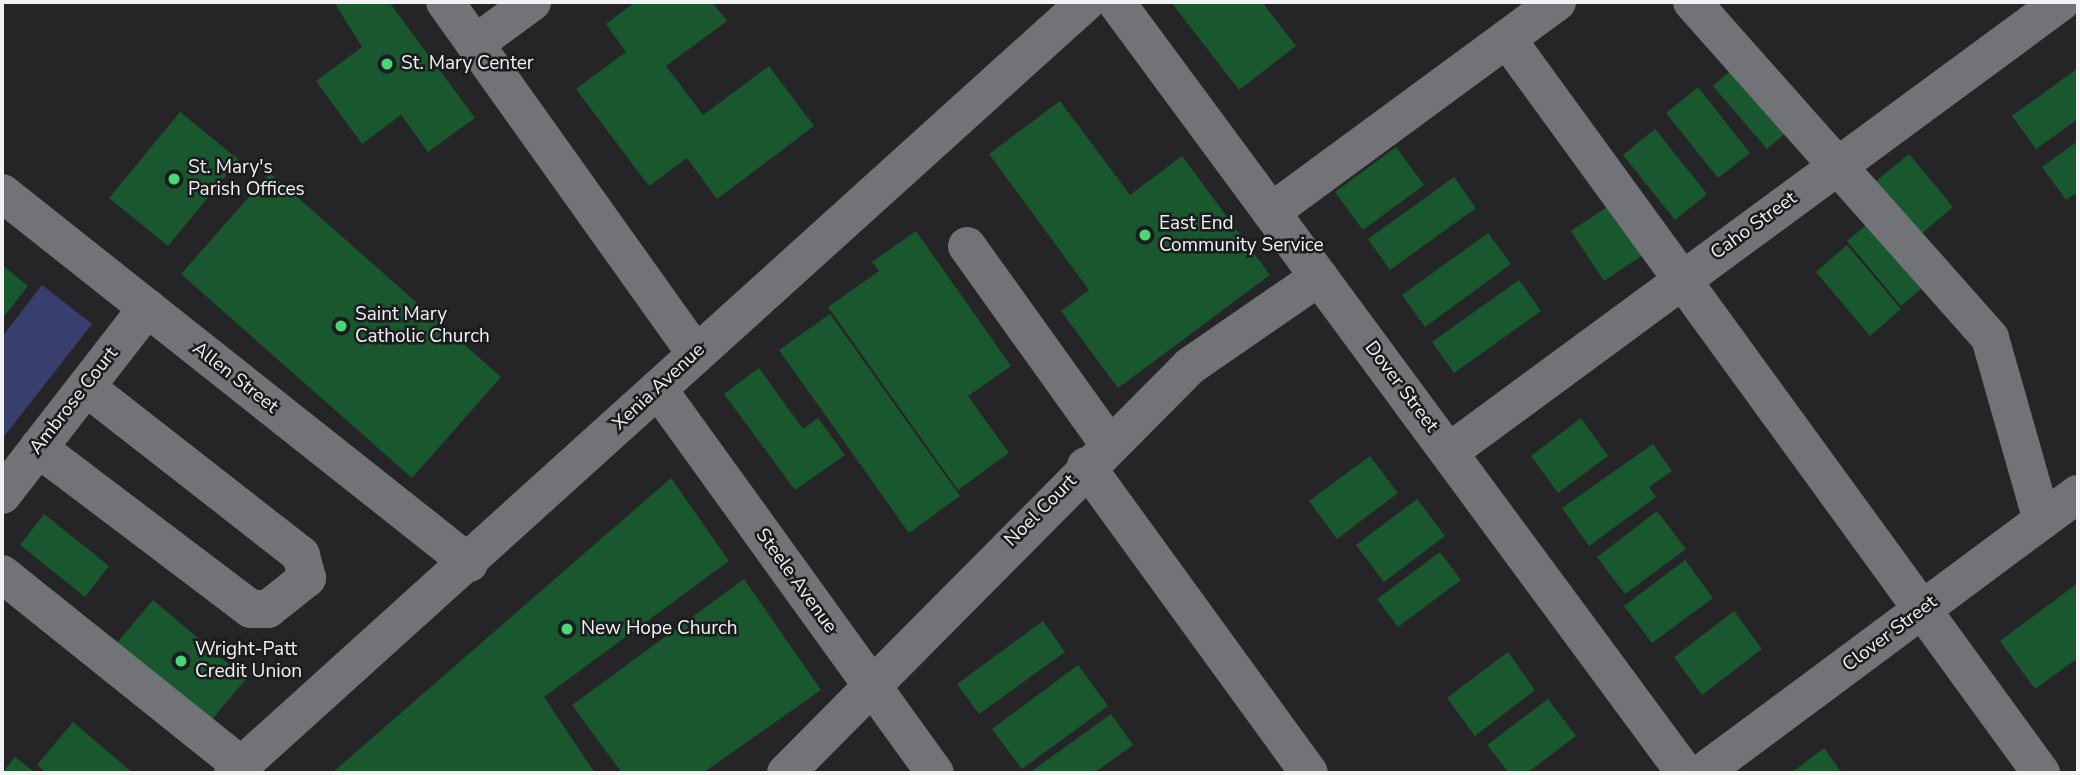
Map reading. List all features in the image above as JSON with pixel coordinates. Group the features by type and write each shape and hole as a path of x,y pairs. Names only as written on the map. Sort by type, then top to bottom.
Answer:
{"street":[{"path":"445,2 696,354"},
{"path":"475,44 532,2"},
{"name":"Xenia Avenue","path":"238,770 1086,2"},
{"name":"Dover Street","path":"1116,2 1685,773"},
{"path":"1271,212 1557,2"},
{"path":"1692,2 1840,163 1990,338 2042,521"},
{"name":"Caho Street","path":"1449,452 1682,278 2061,2"},
{"path":"1507,39 2041,773"},
{"name":"Allen Street","path":"2,193 469,563"},
{"path":"968,246 1098,455 1309,773"},
{"name":"Noel Court","path":"786,773 870,683 1190,366 1319,277"},
{"name":"Ambrose Court","path":"2,495 147,308"},
{"path":"38,448 251,609 268,609 307,578 301,555 86,387"},
{"name":"Steele Avenue","path":"657,389 935,773"},
{"name":"Clover Street","path":"1702,773 2078,494"},
{"path":"2,574 238,770"}],"shaded area":[{"path":"42,285 92,324 2,439 2,337"}],"building":[{"name":"St. Mary Center","path":"334,2 389,2 475,118 428,152 401,115 362,144 316,81 362,47"},
{"path":"635,2 712,2 727,21 666,66 703,115 769,66 814,126 717,199 687,158 649,186 576,89 626,52 606,24"},
{"path":"1171,2 1262,2 1296,46 1239,90"},
{"path":"1744,59 1799,122 1767,149 1713,86"},
{"path":"2078,68 2078,119 2036,149 2012,116"},
{"path":"1698,87 1750,153 1718,178 1666,113"},
{"name":"East End Community Service","path":"1060,101 1130,195 1182,156 1270,275 1118,388 1061,311 1089,290 989,154"},
{"name":"St. Mary's Parish Offices","path":"180,112 239,160 168,246 109,198"},
{"path":"1655,129 1707,194 1675,220 1623,155"},
{"path":"2078,141 2078,192 2066,200 2042,167"},
{"path":"1396,147 1424,185 1363,230 1335,192"},
{"path":"1909,154 1953,207 1920,235 1875,182"},
{"name":"Saint Mary Catholic Church","path":"270,173 501,377 412,478 181,274"},
{"path":"1454,177 1476,208 1390,270 1368,239"},
{"path":"1613,203 1646,253 1604,281 1571,231"},
{"path":"1878,215 1933,279 1901,306 1847,241"},
{"path":"916,231 1011,366 968,396 1009,453 958,490 828,307 879,271 872,262"},
{"path":"1488,233 1511,264 1425,327 1402,295"},
{"path":"1847,245 1901,309 1870,336 1816,272"},
{"path":"2,265 28,286 2,319"},
{"path":"1519,280 1541,311 1454,373 1432,342"},
{"path":"830,314 960,496 909,533 779,350"},
{"path":"759,368 803,429 818,418 845,455 795,490 724,394"},
{"path":"1581,418 1608,456 1558,493 1531,456"},
{"path":"1653,444 1672,471 1649,487 1656,497 1589,546 1562,508"},
{"path":"1370,456 1398,493 1337,539 1309,501"},
{"name":"New Hope Church","path":"671,478 729,561 544,697 595,773 332,773"},
{"path":"1417,499 1445,536 1384,582 1356,545"},
{"path":"1657,511 1686,549 1625,594 1597,557"},
{"path":"44,514 109,566 85,597 20,545"},
{"path":"1440,552 1461,580 1398,627 1377,599"},
{"path":"1685,560 1713,598 1652,643 1624,606"},
{"path":"744,579 821,690 703,773 622,773 572,705"},
{"path":"2078,583 2078,658 2035,689 2000,641"},
{"name":"Wright-Patt Credit Union","path":"153,600 246,679 209,723 116,644"},
{"path":"1734,611 1762,649 1702,695 1674,657"},
{"path":"1043,621 1065,652 979,714 957,684"},
{"path":"1508,652 1535,690 1475,736 1447,698"},
{"path":"1078,665 1108,706 1022,769 992,729"},
{"path":"1548,699 1576,736 1527,773 1509,773 1487,745"},
{"path":"1111,714 1133,745 1094,773 1029,773"},
{"path":"73,722 133,773 46,773 37,765"},
{"path":"1824,748 1842,773 1791,773"},
{"path":"15,757 36,773 2,773"}],"place":[{"name":"St. Mary Center","path":"387,64"},
{"name":"St. Mary's Parish Offices","path":"174,179"},
{"name":"East End Community Service","path":"1145,235"},
{"name":"Saint Mary Catholic Church","path":"341,326"},
{"name":"New Hope Church","path":"567,629"},
{"name":"Wright-Patt Credit Union","path":"181,661"}]}
